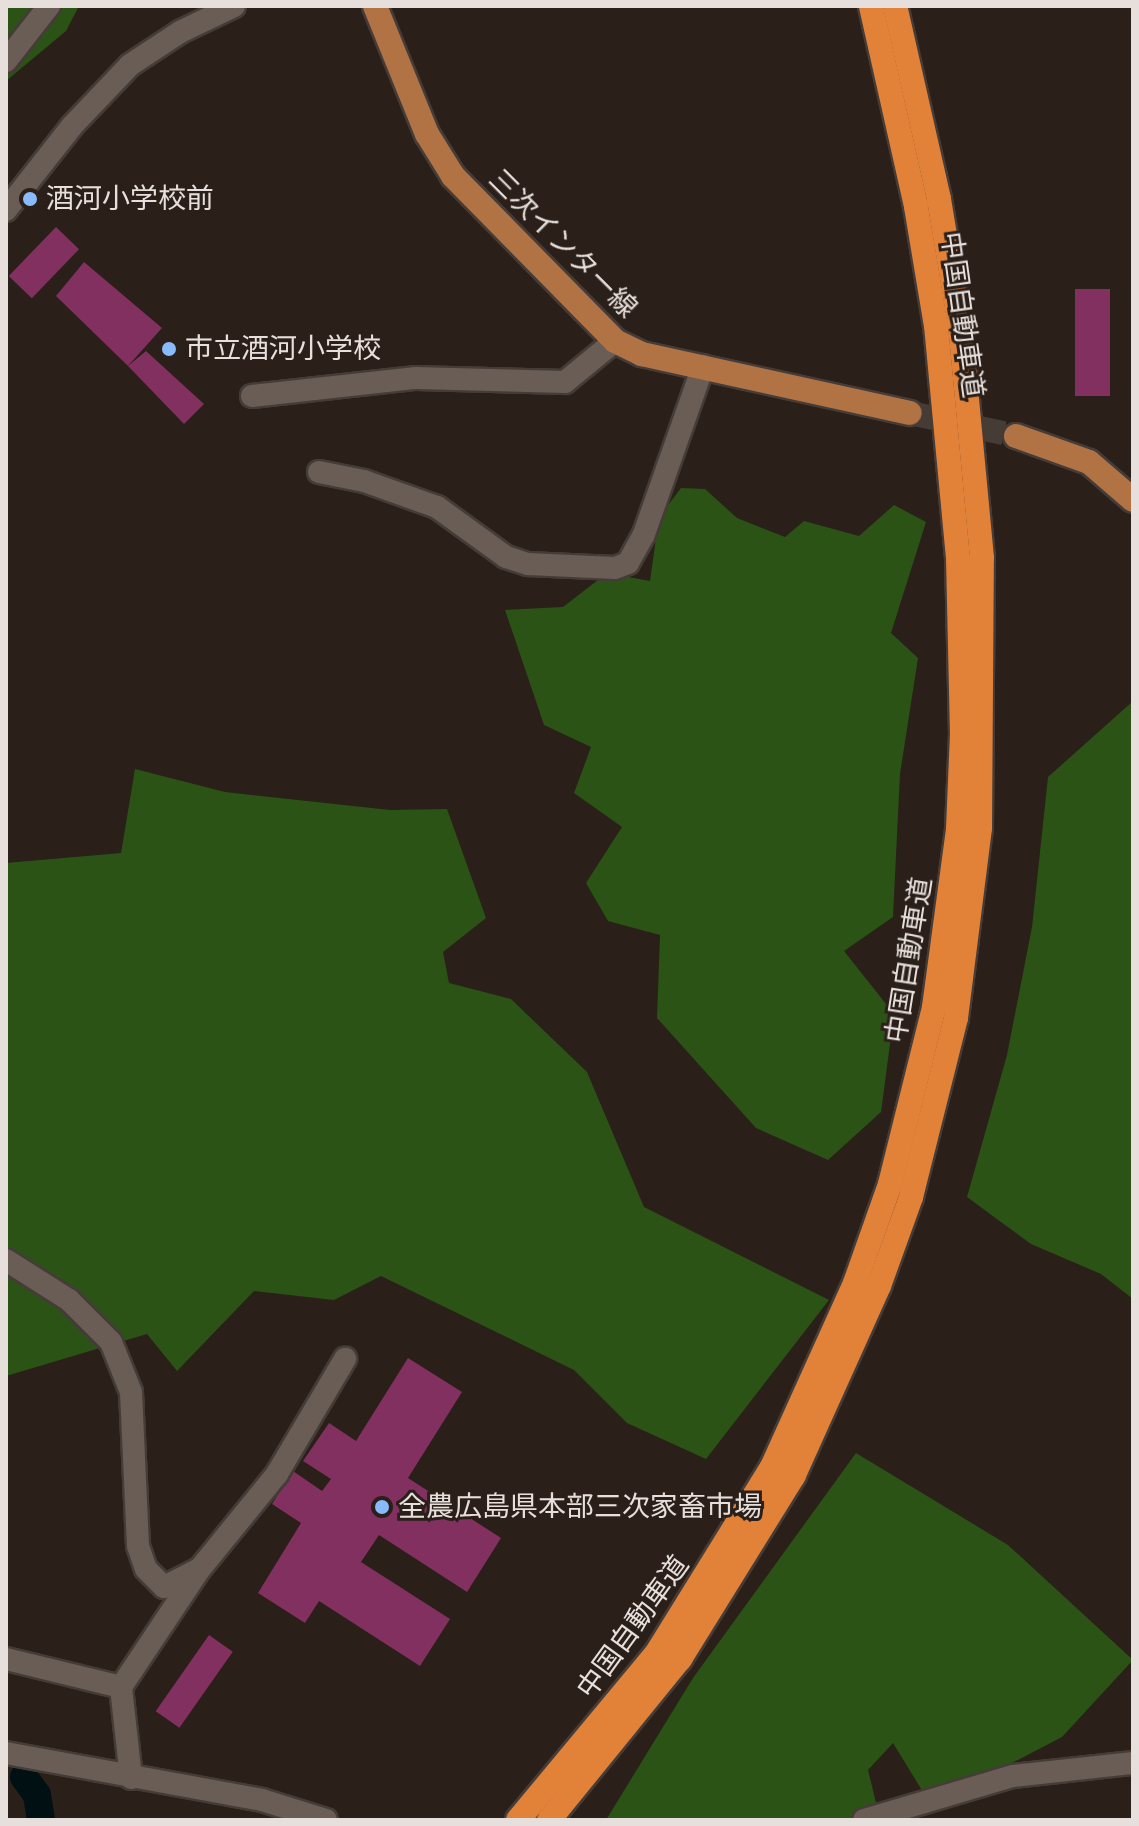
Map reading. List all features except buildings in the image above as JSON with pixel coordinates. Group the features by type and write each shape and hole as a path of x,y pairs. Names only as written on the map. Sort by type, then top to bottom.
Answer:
{"highway":[{"name":"中国自動車道","path":"518,1820 656,1654 772,1467 821,1365 880,1212 917,1089 934,1007 958,829 958,558 936,326 916,206 871,6"},
{"name":"中国自動車道","path":"549,1820 613,1747 741,1565 837,1384 911,1197 956,1018 980,828 982,558 958,312 939,199 895,6"},
{"path":"558,1820 613,1747"}],"main road":[{"name":"三次インター線","path":"375,6 427,134 453,176 615,341 642,354 910,413"},
{"path":"1016,436 1089,462 1133,500"}],"street":[{"path":"6,61 49,6"},
{"path":"6,210 72,126 130,65 180,32 234,6"},
{"path":"252,396 416,378 565,382 615,341"},
{"path":"319,472 364,481 437,507 506,557 528,564 615,568 628,563 644,534 703,366"},
{"path":"6,1260 69,1300 111,1342 131,1392 141,1514 138,1546 146,1569 164,1587 199,1570"},
{"path":"131,1778 121,1687 199,1570 277,1474 345,1359"},
{"path":"6,1659 121,1687"},
{"path":"6,1753 262,1800 326,1820"},
{"path":"864,1820 1013,1776 1133,1763"}],"green space":[{"path":"6,6 79,6 66,31 6,81"},
{"path":"681,488 705,489 737,518 785,537 804,521 859,536 894,505 926,522 891,633 918,658 900,774 893,917 844,951 894,1014 881,1112 828,1160 756,1128 657,1018 660,935 608,921 586,883 622,827 574,793 591,747 544,725 505,610 563,607 607,573 650,581 659,517"},
{"path":"1132,702 1133,1299 1101,1274 1031,1244 967,1197 1007,1055 1032,927 1048,777"},
{"path":"135,769 225,792 390,810 447,809 486,918 443,952 449,983 511,999 587,1072 644,1207 829,1300 706,1459 627,1423 574,1370 381,1276 334,1300 254,1291 177,1371 147,1334 6,1376 6,863 121,853"},
{"path":"856,1453 1008,1545 1133,1660 1062,1737 931,1805 893,1743 868,1770 879,1815 870,1820 606,1820 693,1678"}],"waterway":[{"path":"24,1777 37,1795 41,1820"}],"tunnel":[{"path":"910,413 1016,436"}],"place":[{"name":"酒河小学校前","path":"30,199"},
{"name":"市立酒河小学校","path":"169,349"},
{"name":"全農広島県本部三次家畜市場","path":"382,1507"}]}
